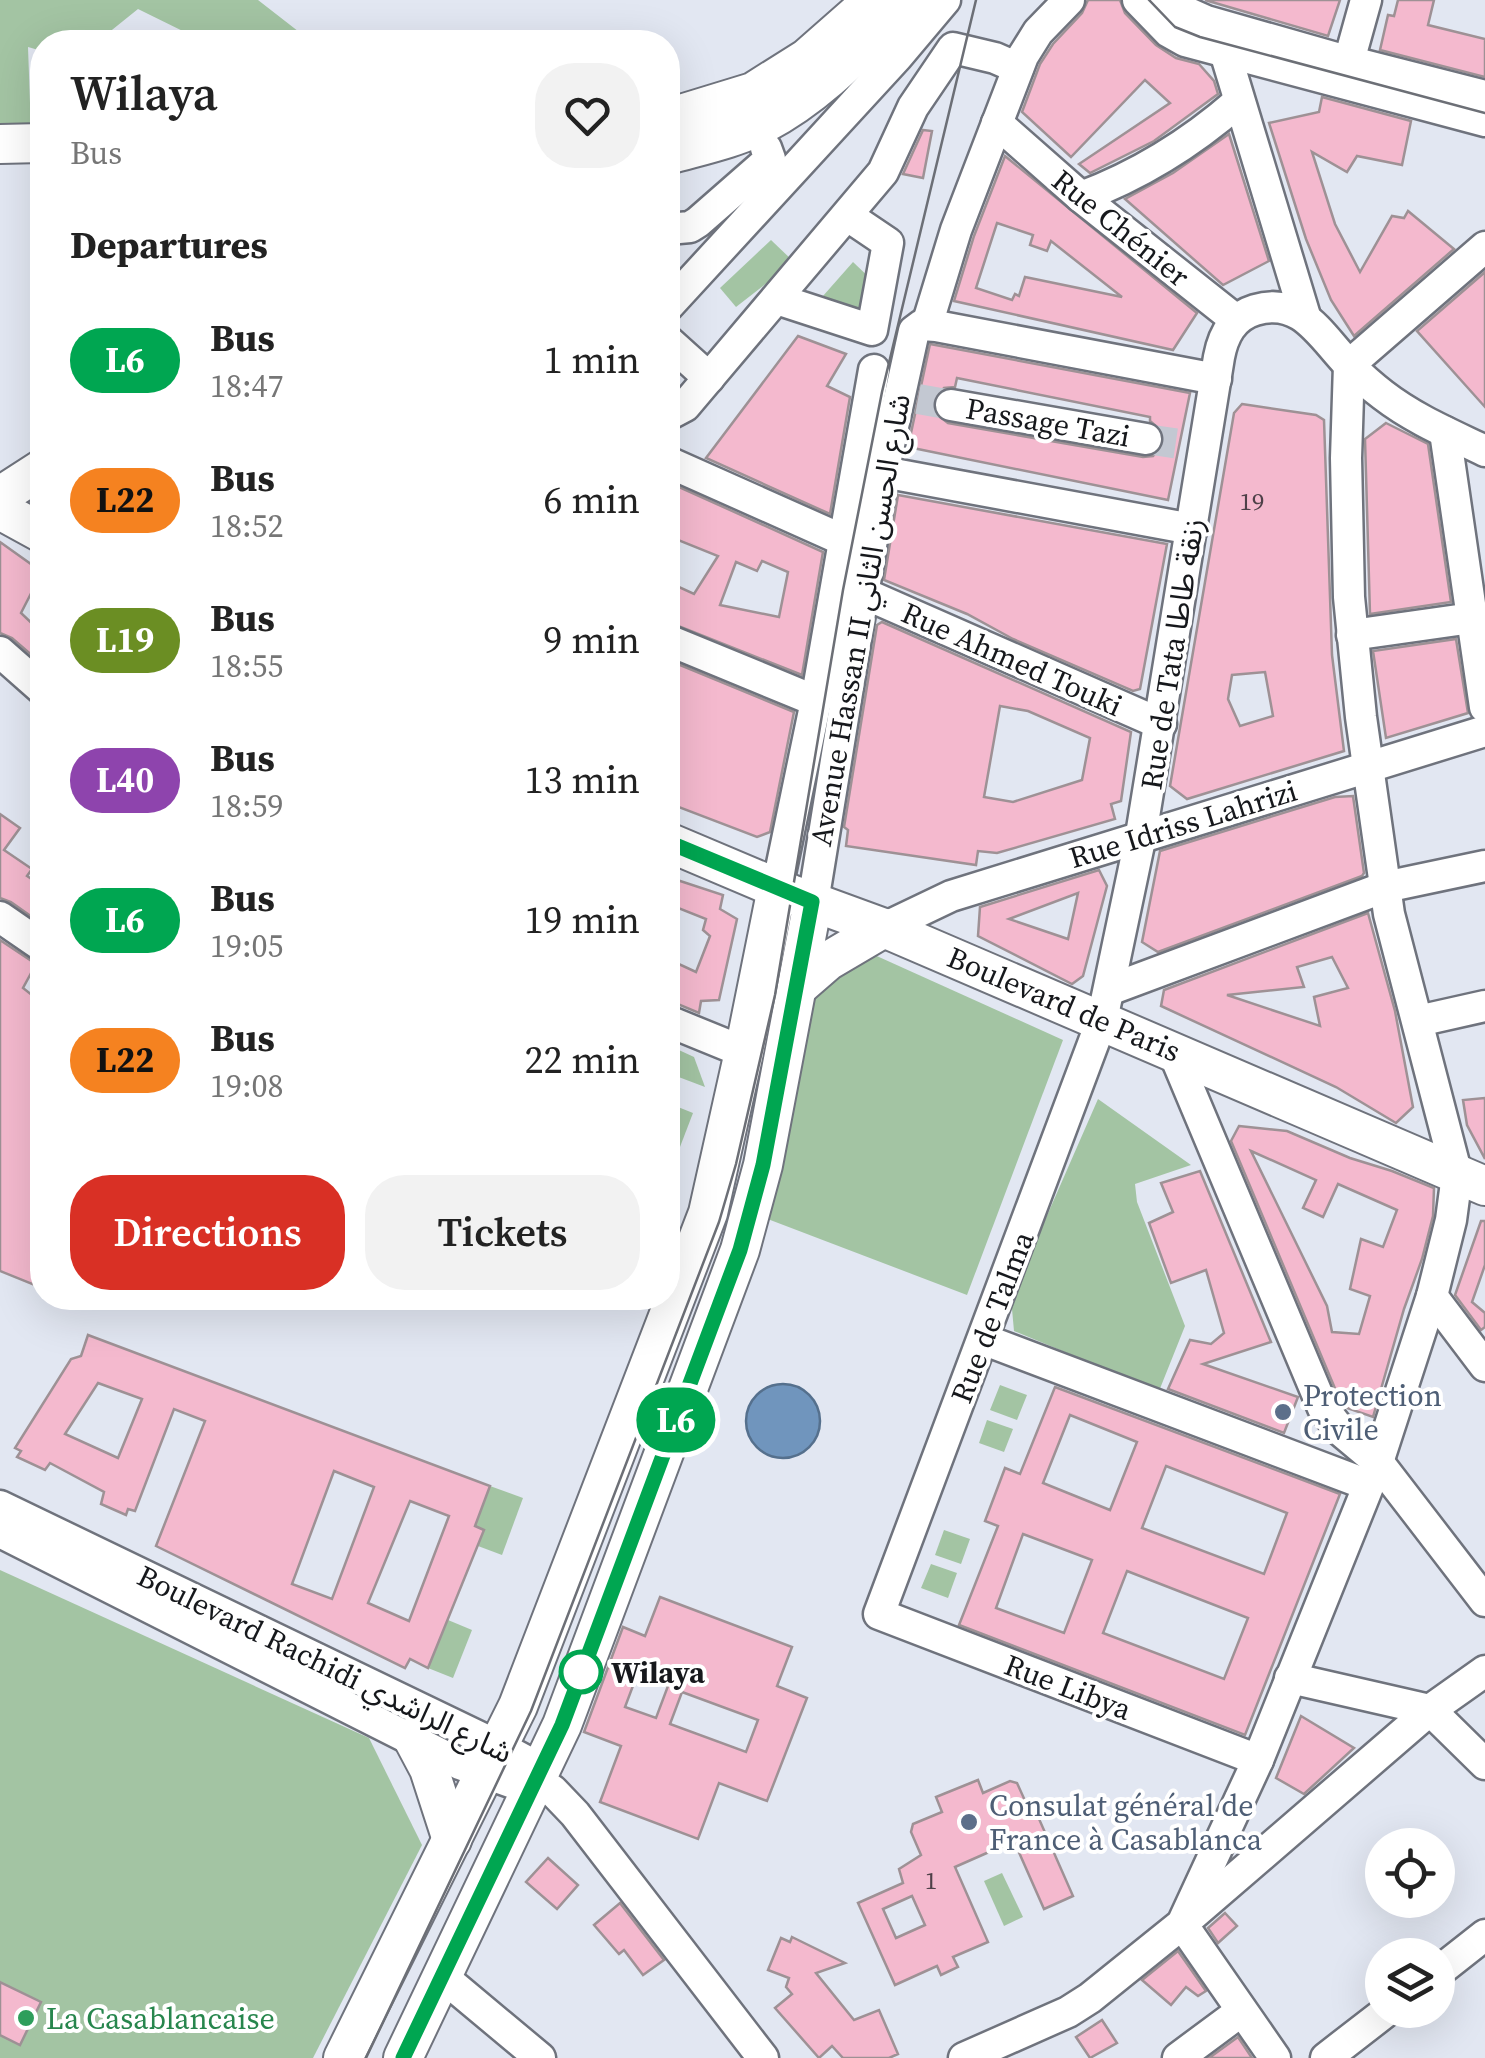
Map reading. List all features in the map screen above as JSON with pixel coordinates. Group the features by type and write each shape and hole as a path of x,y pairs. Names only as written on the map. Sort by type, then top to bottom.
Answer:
{"main road":[{"path":"680,114 752,92 807,58 873,0"},
{"path":"680,151 760,126 782,112 830,79 910,0"},
{"path":"0,144 30,144"},
{"path":"0,496 30,477"},
{"path":"0,510 30,527"},
{"name":"Boulevard de Paris","path":"680,847 812,902 1106,1005 1173,1051 1471,1181"},
{"name":"Avenue Hassan II شارع الحسن الثاني","path":"680,1286 703,1226 778,888"},
{"name":"Avenue Hassan II شارع الحسن الثاني","path":"403,2058 569,1706 740,1250 763,1165 812,902"},
{"path":"798,987 828,961 884,928"},
{"name":"Avenue Hassan II شارع الحسن الثاني","path":"343,2058 528,1680 671,1310"},
{"path":"412,1737 429,1769 452,1840"}],"street":[{"path":"680,293 946,0"},
{"path":"932,320 956,230 1002,128 1018,68 1038,32 1069,0"},
{"path":"1138,0 1169,32 1225,52 1485,121"},
{"path":"1172,0 1186,12 1206,20 1485,96"},
{"path":"1348,61 1366,0"},
{"path":"680,408 883,172 913,107 953,48 996,58 1018,68"},
{"path":"1225,52 1305,316 1349,365 1411,415 1485,451"},
{"path":"1081,197 1165,158 1238,102"},
{"name":"Rue Chénier","path":"1002,128 1081,197 1250,314"},
{"path":"680,228 698,222 770,158 766,148"},
{"path":"777,299 872,330 888,243 848,216"},
{"path":"1182,1924 1258,1760 1373,1473 1432,1296 1451,1220 1471,1181 1418,1022 1385,887 1352,636 1346,458 1349,365 1485,247"},
{"path":"880,298 932,320 1216,380"},
{"path":"1250,314 1289,310 1305,316"},
{"name":"Rue de Tata زنقة طاطا","path":"1106,1005 1141,835 1192,529 1193,447 1216,380 1222,345 1250,314"},
{"name":"Avenue Hassan II شارع الحسن الثاني","path":"812,902 883,472 908,397 914,331 932,320"},
{"path":"680,352 709,378"},
{"name":"Avenue Hassan II شارع الحسن الثاني","path":"778,888 816,701 874,370"},
{"name":"Passage Tazi","path":"951,405 1146,438"},
{"path":"1445,432 1485,708"},
{"path":"680,467 843,540"},
{"path":"883,472 1192,529"},
{"name":"Rue Ahmed Touki","path":"863,593 1161,724"},
{"path":"1352,636 1472,618"},
{"path":"680,645 816,701"},
{"path":"0,652 30,679"},
{"name":"Rue Idriss Lahrizi","path":"884,928 951,896 1485,731"},
{"path":"1106,1005 1385,887 1485,866"},
{"path":"0,917 30,938"},
{"name":"Rue de Talma","path":"879,1614 985,1340 1106,1005"},
{"path":"1418,1022 1485,1006"},
{"path":"680,1026 744,1052"},
{"path":"1173,1051 1323,1408 1373,1473 1485,1601"},
{"path":"1432,1296 1485,1366"},
{"path":"985,1340 1373,1473"},
{"name":"Boulevard Rachidi شارع الراشدي","path":"0,1506 491,1760"},
{"name":"Boulevard Rachidi شارع الراشدي","path":"0,1532 412,1737 491,1760 526,1761 536,1781 552,1790 575,1814 763,2058"},
{"name":"Rue Libya","path":"879,1614 1258,1760"},
{"path":"964,2058 1079,2005 1182,1924 1430,1710 1485,1671"},
{"path":"1290,1678 1430,1710 1485,1764"},
{"path":"1182,1924 1240,2012 1276,2058"},
{"path":"1455,1959 1485,1935"},
{"path":"443,1977 540,2058"},
{"path":"1178,2058 1240,2012"},
{"path":"1326,2058 1365,2028"}],"green space":[{"path":"0,0 258,0 297,30 181,30 138,9 112,30 30,30 30,131 0,133"},
{"path":"771,240 794,262 736,307 720,288"},
{"path":"853,262 874,282 862,310 823,296"},
{"path":"859,948 1063,1040 967,1295 765,1218 809,987"},
{"path":"680,1051 694,1057 705,1087 680,1078"},
{"path":"1098,1099 1191,1165 1135,1184 1137,1202 1185,1326 1159,1391 1014,1331 1011,1298"},
{"path":"680,1108 693,1113 680,1147"},
{"path":"1000,1385 1027,1395 1017,1420 990,1410"},
{"path":"987,1420 1013,1429 1004,1452 979,1443"},
{"path":"490,1486 523,1498 502,1555 478,1546 475,1526"},
{"path":"944,1530 970,1539 961,1564 935,1555"},
{"path":"931,1564 957,1573 948,1598 921,1588"},
{"path":"0,1570 369,1738 422,1845 313,2058 0,2058"},
{"path":"448,1620 472,1630 453,1678 428,1668"},
{"path":"1002,1873 1023,1917 1004,1926 984,1881"}],"water":[{"path":"783,1384 809,1395 820,1421 809,1447 783,1458 757,1447 746,1421 757,1395"}],"building":[{"path":"1088,0 1120,0 1125,13 1156,45 1176,58 1199,64 1214,81 1218,94 1154,141 1090,173 1079,164 1170,103 1145,80 1071,157 1022,112 1040,64"},
{"path":"1205,0 1340,0 1328,36"},
{"path":"1398,0 1434,0 1428,25 1485,39 1485,77 1380,50 1388,15 1394,16"},
{"path":"1322,97 1411,121 1402,165 1357,156 1347,172 1312,152 1335,224 1360,272 1392,216 1404,218 1408,211 1454,249 1354,336 1331,300 1306,239 1269,123 1319,112"},
{"path":"923,130 932,131 923,178 903,174"},
{"path":"1229,134 1269,261 1223,285 1125,199 1173,173"},
{"path":"1005,156 1197,313 1173,350 954,301","holes":["997,223 1033,235 1030,245 1047,251 1051,241 1122,297 1025,277 1019,296 1015,294 1012,300 976,288"]},
{"path":"1485,272 1485,407 1417,331"},
{"path":"798,336 846,354 827,386 850,397 830,514 706,458"},
{"path":"930,344 1190,393 1168,500 908,447","holes":["957,378 1150,417 1163,432 1164,443 1153,456 1143,457 948,423 934,412 933,401 944,388 955,387"]},
{"path":"1242,404 1316,415 1324,420 1332,655 1344,751 1187,799 1170,786 1234,413","holes":["1265,672 1273,716 1240,726 1228,699 1232,675"]},
{"path":"1386,423 1428,444 1451,602 1370,614 1365,439"},
{"path":"680,487 823,552 802,675 680,627 680,588 694,594 718,556 680,541","holes":["762,561 788,572 779,617 720,605 736,562 757,571"]},
{"path":"898,495 1167,544 1140,689 1133,691 884,580"},
{"path":"0,542 30,563 30,595 21,613 30,622 30,654 0,633"},
{"path":"882,622 1131,732 1121,801 1111,804 1115,819 997,853 978,851 976,865 846,846 848,830 844,827 877,625","holes":["1000,706 1028,711 1090,738 1082,780 1013,802 984,797"]},
{"path":"1456,639 1468,713 1386,738 1373,651"},
{"path":"680,665 794,712 770,832 757,837 680,808"},
{"path":"1353,796 1362,876 1158,952 1142,942 1160,851 1335,797"},
{"path":"0,814 20,828 4,850 30,868 30,915 0,898"},
{"path":"1099,870 1107,886 1083,976 1072,984 978,936 980,907","holes":["1078,893 1068,939 1009,919"]},
{"path":"680,881 723,895 720,909 737,919 719,1000 701,1001 699,1013 680,1005 680,965 696,972 710,936 703,930 706,919 680,909"},
{"path":"1368,913 1395,1011 1413,1107 1396,1123 1336,1087 1161,1006 1164,990","holes":["1332,957 1348,988 1314,997 1320,1026 1227,995 1304,987 1297,967"]},
{"path":"0,940 30,960 30,975 23,988 30,994 30,1283 0,1271"},
{"path":"1485,1098 1485,1159 1467,1125 1463,1100"},
{"path":"1239,1126 1287,1131 1434,1188 1433,1216 1422,1259 1373,1417 1347,1408 1339,1398 1231,1141","holes":["1251,1151 1316,1180 1303,1208 1323,1217 1338,1184 1397,1210 1383,1247 1361,1239 1350,1289 1370,1296 1359,1334 1332,1332 1327,1306"]},
{"path":"1200,1171 1271,1342 1203,1364 1298,1397 1284,1433 1168,1389 1190,1340 1211,1344 1224,1333 1206,1270 1171,1283 1149,1223 1173,1212 1161,1183"},
{"path":"1481,1221 1485,1221 1485,1265 1472,1302 1485,1313 1485,1327 1481,1330 1455,1295"},
{"path":"88,1335 490,1486 475,1526 484,1530 428,1668 410,1659 405,1668 156,1546 205,1421 174,1409 135,1511 128,1509 126,1515 101,1504 104,1492 50,1463 45,1470 17,1457 21,1451 15,1448 71,1359 81,1356","holes":["98,1383 142,1399 118,1458 65,1434","334,1471 374,1487 332,1599 292,1584","410,1501 449,1516 409,1621 368,1603"]},
{"path":"1055,1387 1340,1494 1245,1735 959,1625 998,1526 985,1521 1005,1468 1020,1474","holes":["1070,1415 1137,1442 1110,1510 1043,1483","1166,1466 1287,1513 1264,1574 1142,1528","1023,1534 1092,1560 1064,1633 996,1608","1127,1571 1248,1618 1224,1679 1103,1633"]},
{"path":"660,1597 792,1647 777,1686 807,1698 767,1801 719,1783 698,1839 600,1802 621,1746 584,1732 623,1627 645,1636","holes":["637,1675 668,1686 656,1718 625,1707","682,1692 758,1720 746,1752 670,1724"]},
{"path":"1301,1716 1354,1748 1304,1794 1276,1778"},
{"path":"978,1780 983,1793 1010,1781 1017,1783 1031,1814 1036,1812 1073,1896 1044,1909 1014,1841 955,1867 988,1942 953,1957 958,1967 941,1975 937,1966 895,1985 858,1903 903,1883 899,1869 921,1855 911,1832 913,1824 942,1812 936,1797","holes":["912,1896 925,1925 896,1938 883,1909"]},
{"path":"548,1858 578,1885 557,1909 526,1882"},
{"path":"620,1903 664,1960 643,1975 624,1950 619,1954 594,1925"},
{"path":"1225,1913 1237,1926 1218,1943 1208,1928"},
{"path":"792,1937 845,1963 816,1973 854,2020 879,2010 898,2054 889,2058 843,2058 832,2046 819,2058 775,2008 792,1994 786,1987 789,1978 768,1970 781,1938 790,1942"},
{"path":"1178,1951 1206,1991 1198,1996 1186,1987 1171,2005 1142,1980"},
{"path":"0,1982 41,2002 20,2045 0,2035"},
{"path":"1102,2020 1117,2043 1090,2058 1076,2037"},
{"path":"1238,2037 1252,2058 1209,2058"}],"tunnel":[{"path":"918,399 951,405"},
{"path":"1146,439 1180,444"}],"tram line":[{"path":"366,2058 531,1711 719,1222 775,995 843,590 882,392 976,0"},
{"path":"1149,0 1175,27 1200,37 1485,113"}],"bus line":[{"name":"L6","path":"403,2058 562,1725 740,1250 763,1165 812,902 680,847"}],"place":[{"name":"Protection Civile","path":"1283,1412"},
{"name":"Wilaya","path":"581,1672"},
{"name":"Consulat général de France à Casablanca","path":"969,1822"},
{"name":"La Casablancaise","path":"26,2018"}]}
